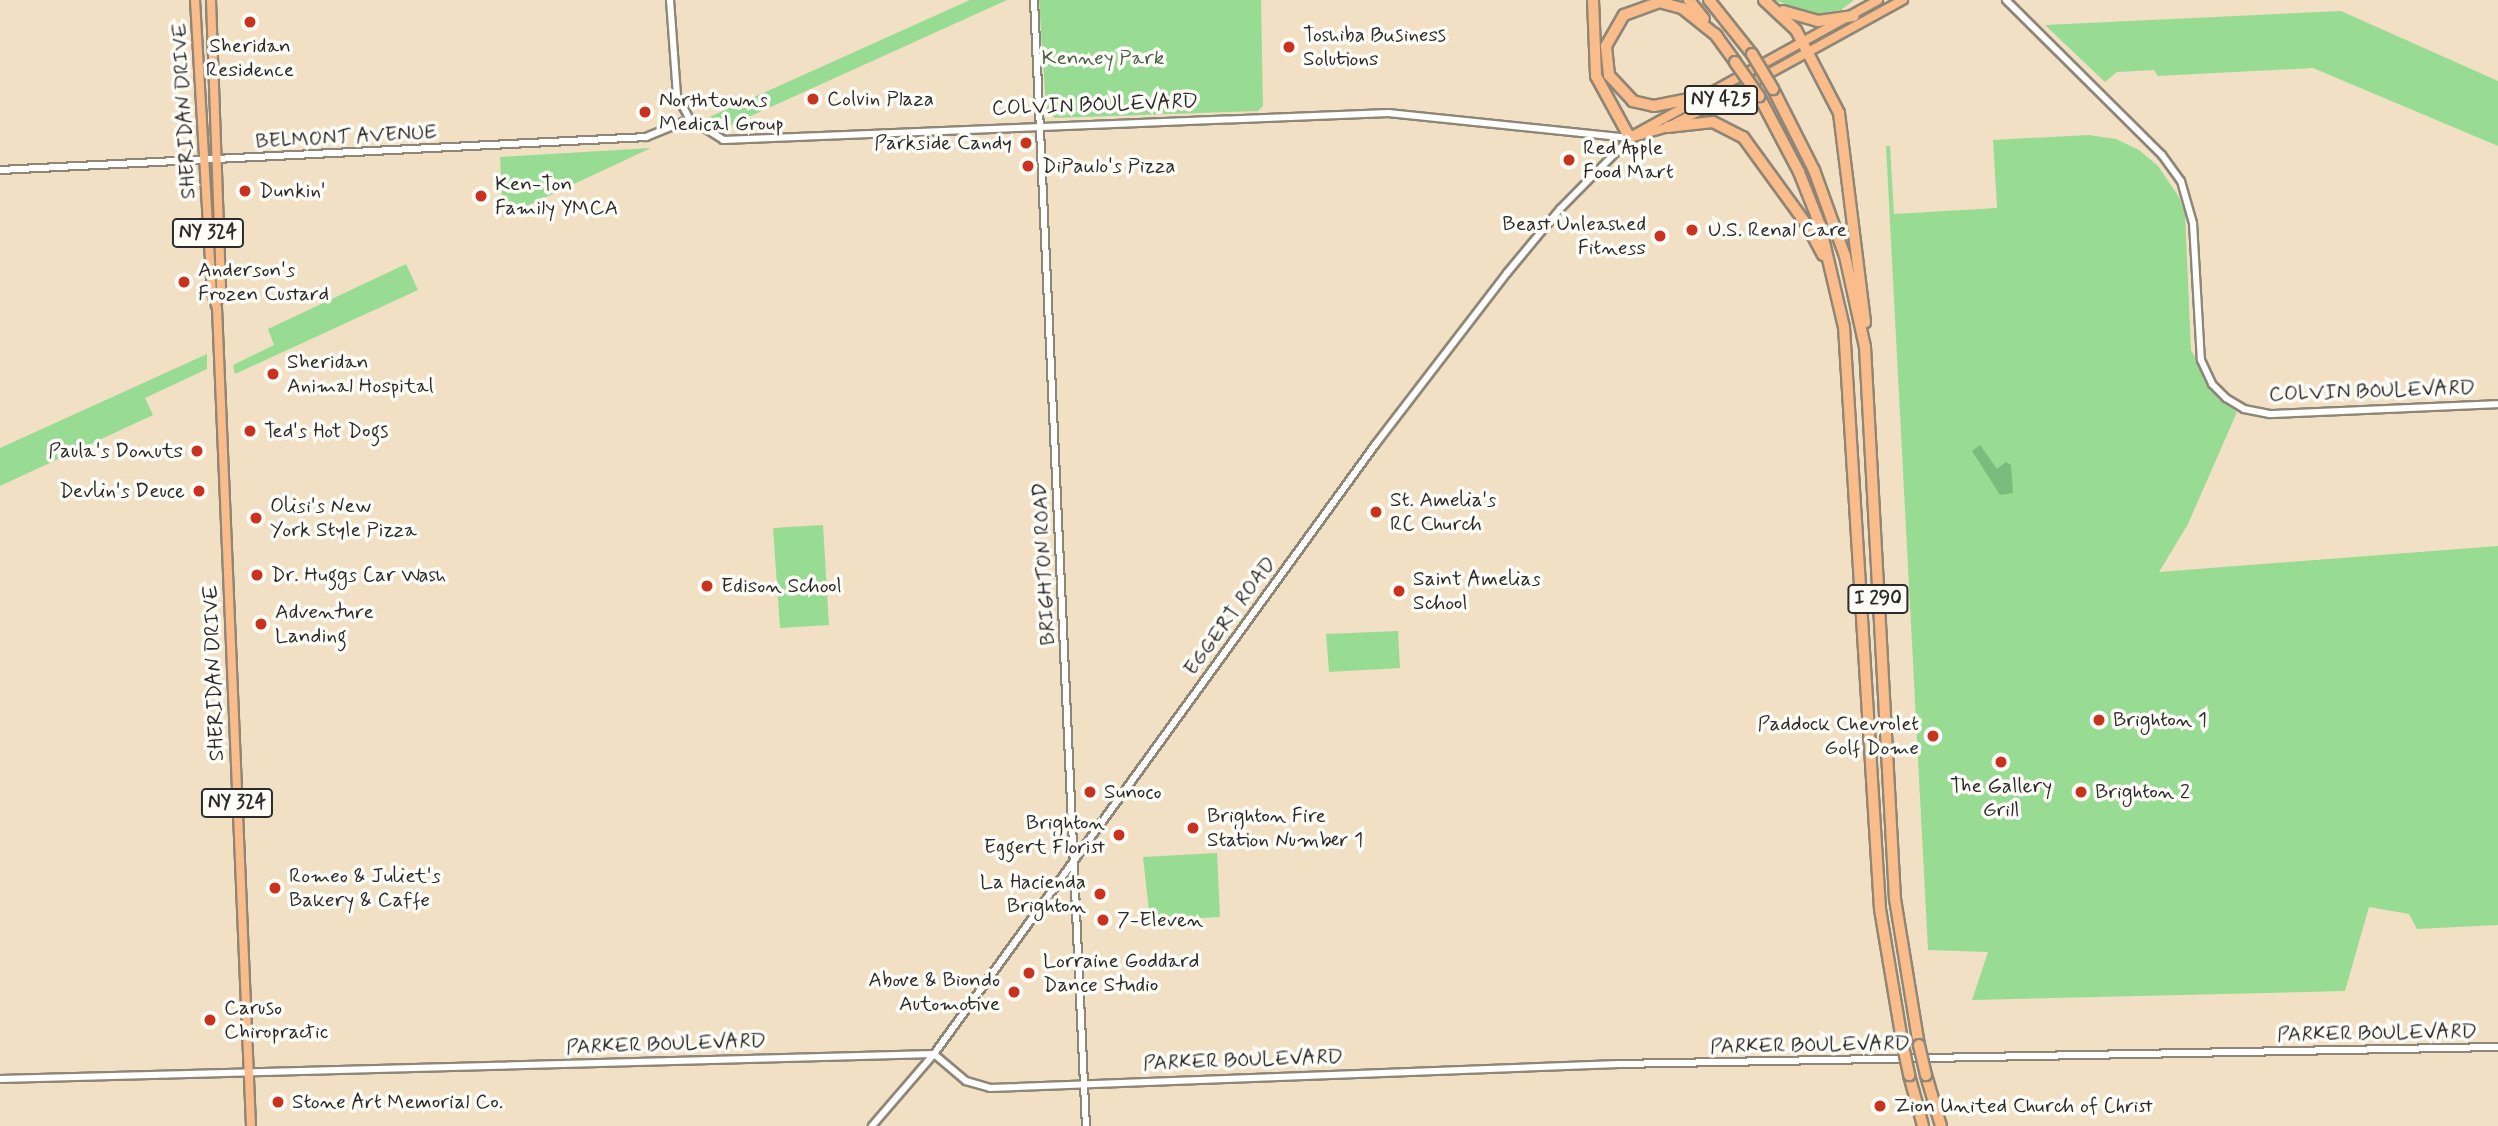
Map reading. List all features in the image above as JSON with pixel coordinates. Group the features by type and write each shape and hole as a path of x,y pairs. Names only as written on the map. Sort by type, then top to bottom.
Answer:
{"highway":[{"path":"1593,0 1596,76 1630,138"},
{"name":"I 290","path":"1689,0 1759,96 1799,172 1820,225 1835,282 1848,363 1880,909 1903,1046 1923,1126"},
{"name":"I 290","path":"1709,0 1752,54 1814,170 1844,256 1865,347 1895,899 1919,1045 1941,1126"},
{"path":"1704,96 1654,106 1633,101 1609,75 1606,46 1624,15 1659,2 1682,8 1717,36"},
{"path":"1768,2 1807,20 1854,16"},
{"path":"1768,2 1790,21 1810,54 1839,113 1846,146 1865,347"},
{"path":"1668,127 1713,122 1743,137 1807,225 1835,282"}],"main road":[{"name":"SHERIDAN DRIVE","path":"195,0 212,293 217,302"},
{"name":"SHERIDAN DRIVE","path":"211,0 221,291 217,302 251,1126"},
{"name":"NY 425","path":"1704,96 1854,16 1878,0"},
{"name":"NY 425","path":"1630,138 1668,127 1810,54 1903,0"},
{"path":"1630,138 1704,96"}],"street":[{"path":"670,0 675,89 690,119"},
{"name":"BRIGHTON ROAD","path":"1034,0 1043,124 1086,1126"},
{"name":"COLVIN BOULEVARD","path":"2006,0 2162,155 2181,181 2193,223 2201,360 2212,384 2225,398 2244,409 2270,414 2498,404"},
{"name":"COLVIN BOULEVARD","path":"690,119 708,134 728,141 1043,124 1388,113 1630,138"},
{"name":"BELMONT AVENUE","path":"0,170 218,162 646,137 690,119"},
{"name":"EGGERT ROAD","path":"872,1126 934,1054 1373,448 1549,222 1630,138"},
{"name":"PARKER BOULEVARD","path":"0,1079 934,1054 966,1081 981,1087 1605,1065 2498,1047"}],"green space":[{"path":"970,0 1007,0 720,130 705,119"},
{"name":"Kenney Park","path":"1039,0 1261,0 1263,106 1258,111 1055,118 1046,109"},
{"path":"1775,0 1854,0 1841,10 1814,15"},
{"path":"2341,11 2498,81 2498,146 2313,68 2158,76 2154,70 2117,72 2105,82 2045,25"},
{"path":"2089,135 2116,139 2139,150 2158,166 2179,197 2185,213 2191,350 2218,399 2237,412 2188,524 2159,572 2498,546 2498,925 2417,929 2409,914 2369,907 2345,991 1972,1000 1988,952 1928,950 1886,146 1890,146 1894,214 1997,208 1993,140"},
{"path":"651,148 503,217 500,157"},
{"path":"406,264 418,290 235,374 233,365 274,345 268,329"},
{"path":"207,354 207,369 145,398 153,415 0,486 0,448"},
{"path":"1980,445 1997,469 2006,462 2011,465 2013,493 2000,495 1972,451"},
{"path":"823,525 829,625 780,628 773,528"},
{"path":"1398,631 1400,668 1329,672 1326,634"},
{"path":"1217,853 1220,917 1150,921 1143,857"}],"place":[{"name":"Sheridan Residence","path":"250,22"},
{"name":"Toshiba Business Solutions","path":"1289,47"},
{"name":"Colvin Plaza","path":"813,99"},
{"name":"Northtowns Medical Group","path":"645,112"},
{"name":"Parkside Candy","path":"1026,143"},
{"name":"Red Apple Food Mart","path":"1569,160"},
{"name":"DiPaulo's Pizza","path":"1028,166"},
{"name":"Dunkin'","path":"245,191"},
{"name":"Ken-Ton Family YMCA","path":"481,196"},
{"name":"U.S. Renal Care","path":"1692,230"},
{"name":"Beast Unleashed Fitness","path":"1660,236"},
{"name":"Anderson's Frozen Custard","path":"184,282"},
{"name":"Sheridan Animal Hospital","path":"273,374"},
{"name":"Ted's Hot Dogs","path":"250,431"},
{"name":"Paula's Donuts","path":"197,451"},
{"name":"Devlin's Deuce","path":"199,491"},
{"name":"St. Amelia's RC Church","path":"1376,512"},
{"name":"Olisi's New York Style Pizza","path":"256,518"},
{"name":"Dr. Huggs Car Wash","path":"257,575"},
{"name":"Edison School","path":"707,586"},
{"name":"Saint Amelias School","path":"1399,591"},
{"name":"Adventure Landing","path":"261,624"},
{"name":"Brighton 1","path":"2099,720"},
{"name":"Paddock Chevrolet Golf Dome","path":"1933,736"},
{"name":"The Gallery Grill","path":"2001,762"},
{"name":"Sunoco","path":"1090,792"},
{"name":"Brighton 2","path":"2081,792"},
{"name":"Brighton Fire Station Number 1","path":"1193,828"},
{"name":"Brighton Eggert Florist","path":"1119,835"},
{"name":"Romeo & Juliet's Bakery & Caffe","path":"275,888"},
{"name":"La Hacienda Brighton","path":"1100,894"},
{"name":"7-Eleven","path":"1103,920"},
{"name":"Lorraine Goddard Dance Studio","path":"1029,973"},
{"name":"Above & Biondo Automotive","path":"1014,992"},
{"name":"Caruso Chiropractic","path":"210,1020"},
{"name":"Stone Art Memorial Co.","path":"278,1102"},
{"name":"Zion United Church of Christ","path":"1880,1106"}]}
